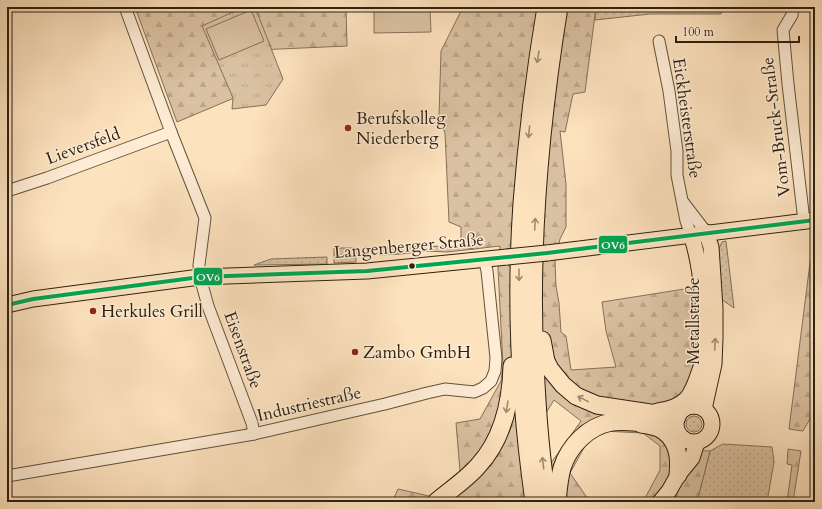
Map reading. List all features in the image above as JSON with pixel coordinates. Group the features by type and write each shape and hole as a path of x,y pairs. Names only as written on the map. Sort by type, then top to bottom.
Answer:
{"highway":[{"path":"534,502 522,390 519,266 522,203 533,93 546,7"},
{"path":"548,502 540,443 536,389 533,319 534,256 540,158 552,49 559,7"},
{"path":"533,319 541,332 544,353 550,369 556,378 569,391 586,401 597,405 651,414 683,432"},
{"path":"436,502 478,466 490,451 500,433 506,414 512,376 512,354 520,338"},
{"path":"651,414 676,408 684,403 691,395 703,364"},
{"path":"557,502 562,469 568,454 578,441 599,425 612,422 663,424 683,432"},
{"path":"635,422 659,428 670,436 676,444 679,461 678,475"}],"main road":[{"name":"Langenberger Straße","path":"7,305 40,298 200,277 366,271 484,258 547,253 809,220"},
{"name":"Metallstraße","path":"699,407 714,364 715,308 711,247 706,232"},
{"name":"Metallstraße","path":"691,234 696,249 703,308 703,364 698,398 699,407"},
{"path":"660,502 669,491 678,475 684,454 685,447 683,432 684,409 699,407 709,414 712,421 712,428 704,440 683,432"}],"street":[{"name":"Eisenstraße","path":"125,7 171,132 205,218 199,265 200,277 208,306 252,423 254,434"},
{"name":"Vom-Bruck-Straße","path":"793,7 792,15 783,30 788,84 809,220"},
{"name":"Eickheisterstraße","path":"659,41 669,91 677,151 677,175 686,221 691,234"},
{"name":"Lieversfeld","path":"7,191 47,178 171,132"},
{"name":"Eickheisterstraße","path":"682,200 706,232"},
{"name":"Industriestraße","path":"7,476 254,434 385,404 426,392 445,390 474,392 483,388 491,381 495,371 496,358 488,271 484,258"}],"green space":[{"path":"135,7 346,7 347,46 257,50 246,93 177,122"},
{"path":"244,7 255,7 283,79 266,105 232,109 233,98 202,26"},
{"path":"374,7 430,7 431,32 374,33"},
{"path":"463,7 596,7 585,92 573,94 565,132 560,131 566,184 566,227 560,239 555,261 561,332 566,336 571,370 616,367 606,331 602,302 691,288 696,325 696,343 692,384 669,405 665,437 672,449 710,451 697,502 643,502 660,470 660,446 643,433 602,431 585,446 570,473 590,502 392,502 398,489 429,496 460,471 456,423 480,419 501,381 503,366 498,269 500,246 474,249 461,246 461,227 449,222 445,133 439,116 441,51","holes":["554,400 581,421 551,463 546,413"]},
{"path":"596,7 722,7 721,14 650,14 595,20"},
{"path":"251,10 264,41 219,60 206,29"},
{"path":"815,237 815,392 810,419 803,431 789,429 813,239"},
{"path":"726,241 734,308 721,299 717,253 722,242"},
{"path":"461,246 474,249 447,252 425,251 379,255 378,247"},
{"path":"334,248 356,248 356,262 334,263"},
{"path":"327,257 327,264 254,265 271,259"},
{"path":"691,416 697,416 702,421 700,430 697,432 691,432 686,427 686,421"},
{"path":"723,444 772,447 774,462 767,502 697,502 710,451"},
{"path":"788,449 801,451 793,502 787,502 792,465 787,464"}],"transit line":[{"name":"OV6","path":"7,305 33,299 200,277 367,271 547,253 815,220"}],"place":[{"name":"Berufskolleg Niederberg","path":"348,128"},
{"name":"Herkules Grill","path":"93,311"},
{"name":"Zambo GmbH","path":"355,352"}]}
